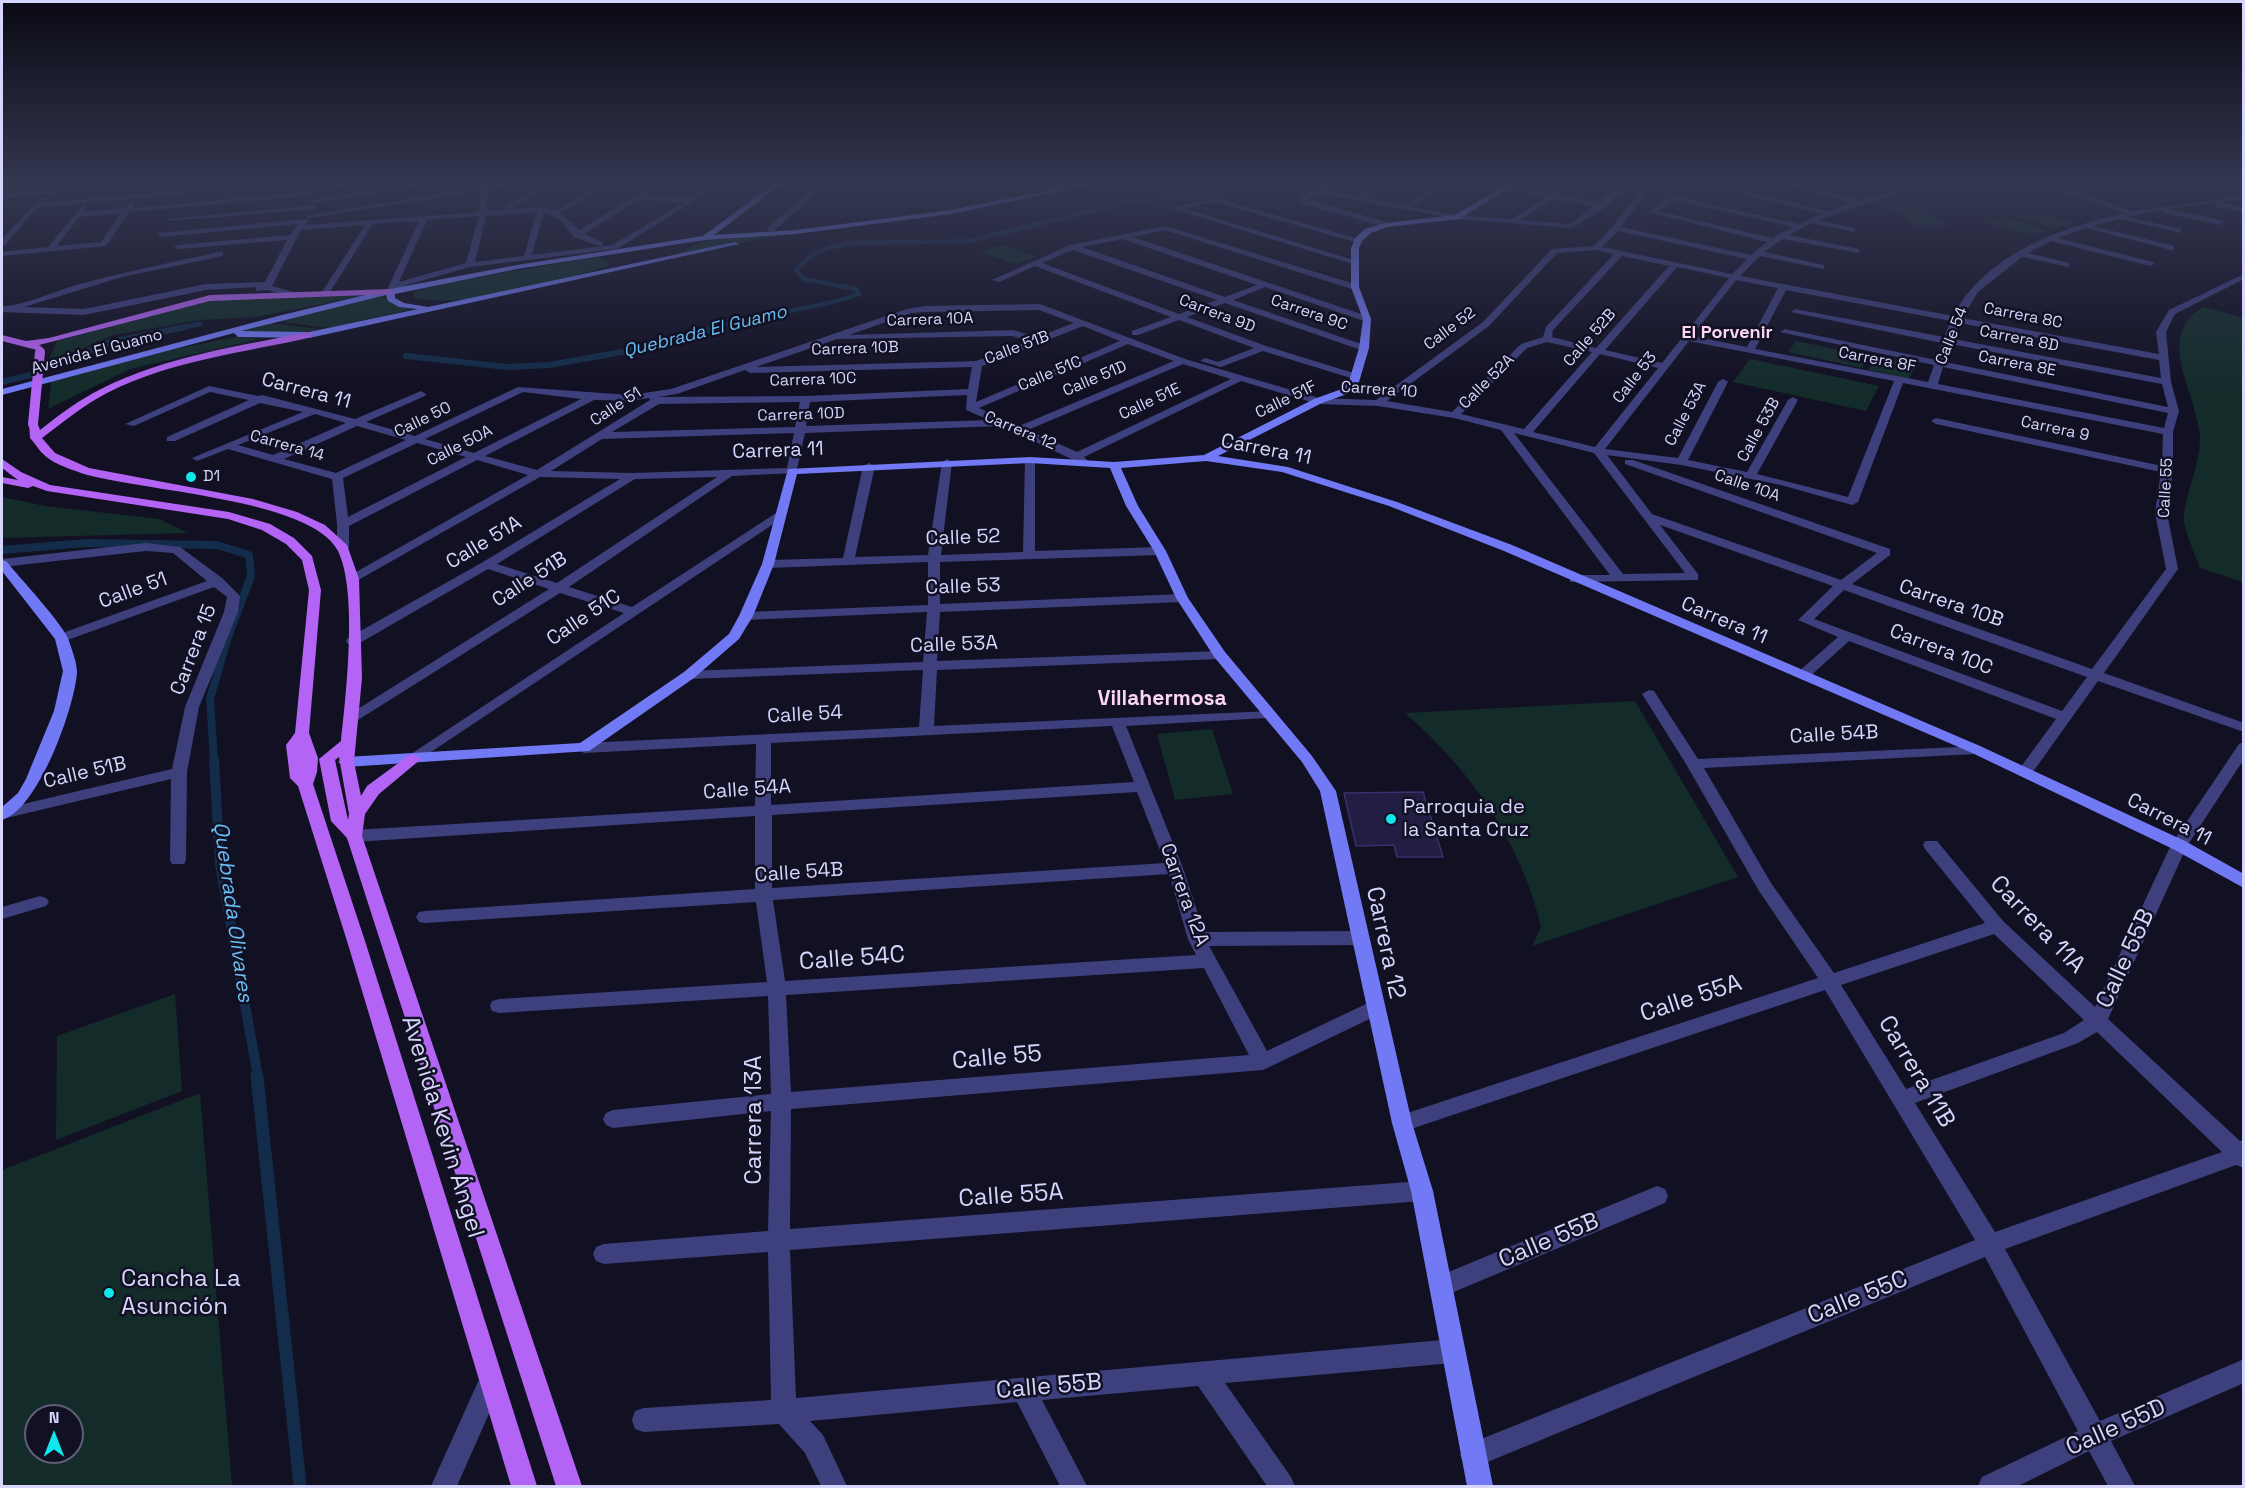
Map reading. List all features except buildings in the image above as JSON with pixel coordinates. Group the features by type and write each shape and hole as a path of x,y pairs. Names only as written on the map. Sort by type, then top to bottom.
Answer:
{"main road":[{"path":"2,338 30,343 49,341 184,303 235,295 390,292"},
{"path":"30,343 36,346 39,352 33,424 35,438 78,405 133,378 205,356 309,335"},
{"name":"Avenida Kevin Ángel","path":"35,438 44,450 60,461 86,471 253,502 292,514 321,528 343,548 353,579 355,678 346,762 357,814 354,836 569,1486"},
{"name":"Avenida Kevin Ángel","path":"2,462 23,478 47,488 229,516 266,527 290,540 308,559 315,590 304,737 311,774 305,784 379,1014 524,1486"},
{"path":"2,480 47,488"},
{"path":"304,737 313,752 327,759 346,762"},
{"path":"327,759 348,743"},
{"name":"Avenida Kevin Ángel","path":"327,759 339,821 354,836"},
{"path":"357,814 374,790 413,759"}],"street":[{"path":"2,254 17,252"},
{"path":"235,295 268,285 284,252"},
{"path":"326,292 351,252"},
{"path":"409,252 390,292 391,299 402,304 446,307"},
{"path":"470,265 473,252"},
{"path":"390,292 403,283 470,265 553,252"},
{"name":"Avenida El Guamo","path":"2,392 199,339 390,292 594,252"},
{"path":"609,270 620,262 624,256 621,252"},
{"path":"633,265 666,252"},
{"name":"Avenida El Guamo","path":"199,339 245,334 309,335 695,252"},
{"path":"996,280 1060,252"},
{"name":"Carrera 9C","path":"1089,252 1364,348"},
{"path":"1168,252 1367,319"},
{"path":"1244,252 1355,287"},
{"path":"1324,252 1356,262"},
{"path":"1357,252 1355,287 1367,319 1364,348 1357,377"},
{"name":"Calle 52","path":"1378,403 1486,324 1554,252"},
{"path":"1738,252 1821,267"},
{"name":"Calle 53","path":"1598,451 1734,277 1760,252"},
{"name":"Calle 54","path":"1932,386 1957,319 1969,296 1993,273 2025,252"},
{"path":"2104,252 2150,264"},
{"path":"1620,253 1550,329 1548,339 1665,367"},
{"name":"Carrera 8C","path":"1620,253 1783,287 2163,358"},
{"path":"14,309 47,296 122,275 220,254"},
{"path":"2020,255 2066,265"},
{"name":"Carrera 9D","path":"1034,263 1180,315 1263,348 1357,377"},
{"name":"Calle 52B","path":"1527,432 1675,264"},
{"path":"2174,411 2166,382 2161,332 2172,312 2244,276"},
{"path":"2,309 84,312 206,287 268,285 291,294"},
{"path":"1132,337 1180,315 1264,285"},
{"path":"1750,350 1783,287"},
{"name":"Carrera 10","path":"910,311 1040,307 1083,323 1132,337 1182,361 1318,401 1378,403 1455,415 1598,451 1681,462 1783,482 1852,502 1899,380"},
{"name":"Calle 51","path":"353,579 602,436 654,398 910,311"},
{"name":"Carrera 8D","path":"1795,312 2166,382"},
{"name":"Calle 51B","path":"972,392 977,364 1083,323"},
{"name":"Carrera 8E","path":"1785,332 2174,411"},
{"name":"Carrera 10A","path":"823,339 1013,333 1036,340"},
{"path":"1132,337 1218,366 1263,348"},
{"name":"Calle 51C","path":"970,408 1132,337"},
{"name":"Carrera 8F","path":"1686,338 2168,432"},
{"name":"Calle 52A","path":"1455,415 1524,346 1548,339"},
{"name":"Calle 51D","path":"1021,429 1182,361"},
{"name":"Carrera 10B","path":"735,370 977,364"},
{"name":"Calle 51F","path":"1206,458 1318,401 1343,392 1357,377"},
{"name":"Calle 51E","path":"1080,459 1238,379"},
{"name":"Calle 53A","path":"1681,462 1723,382"},
{"name":"Carrera 10C","path":"522,388 592,397 654,398 806,399 972,392"},
{"name":"Calle 50","path":"337,477 522,388"},
{"name":"Carrera 11","path":"130,424 209,389 262,398 314,411 538,474 633,476 792,471 1030,459 1080,459 1114,465 1206,458 1284,469 1365,494 1508,548 1574,579 1976,749 2179,845 2244,882"},
{"name":"Carrera 12","path":"972,392 970,408 1021,429 1080,459"},
{"path":"272,460 421,394"},
{"name":"Calle 50A","path":"343,524 592,397"},
{"path":"171,439 262,398"},
{"path":"584,748 689,675 734,636 746,616 768,564 792,471 798,430 806,399"},
{"name":"Calle 53B","path":"1750,476 1793,400"},
{"path":"197,458 314,411"},
{"name":"Calle 55","path":"2025,772 2064,717 2098,675 2172,569 2161,513 2167,470 2168,432 2174,411"},
{"name":"Carrera 9","path":"1936,421 2167,470"},
{"name":"Carrera 10D","path":"602,436 1002,423"},
{"path":"1504,427 1618,577"},
{"name":"Carrera 14","path":"228,446 337,477 343,524 343,548"},
{"path":"1574,579 1694,577 1598,451"},
{"name":"Calle 10A","path":"1598,451 1886,552 1840,586"},
{"path":"1029,555 1030,459"},
{"path":"926,729 934,607 934,559 947,462"},
{"name":"Carrera 12","path":"1114,465 1132,506 1160,551 1182,598 1220,655 1267,714 1307,759 1328,791 1374,1008 1402,1123 1422,1191 1480,1486"},
{"path":"848,562 869,466"},
{"name":"Calle 51B","path":"350,720 557,589 731,472"},
{"name":"Calle 51A","path":"353,641 487,565 633,476"},
{"name":"Calle 51C","path":"413,759 631,611 780,515"},
{"name":"Carrera 10B","path":"1647,516 2244,728"},
{"name":"Carrera 15","path":"2,564 146,547 176,550 218,581 234,596 192,707 179,772 178,860"},
{"name":"Calle 52","path":"768,564 1160,551"},
{"name":"Carrera 15","path":"2,564 62,638 70,671 61,711 34,779 24,796 3,814"},
{"path":"487,565 631,611"},
{"name":"Calle 51","path":"62,638 218,581"},
{"name":"Carrera 10C","path":"1840,586 1805,620 2064,717"},
{"name":"Calle 53","path":"746,616 1182,598"},
{"path":"1803,675 1847,636"},
{"name":"Calle 53A","path":"689,675 1220,655"},
{"name":"Carrera 11B","path":"1649,694 1694,764 1765,887 1830,982 1990,1244 2122,1486"},
{"name":"Calle 54","path":"346,762 926,729 1118,723 1267,714"},
{"name":"Carrera 12A","path":"1118,723 1175,868 1197,939 1263,1062"},
{"name":"Carrera 13A","path":"763,738 764,896 777,990 781,1101 779,1241 784,1411"},
{"name":"Calle 55B","path":"1902,1099 2071,1038 2097,1022 2179,845 2244,747"},
{"name":"Calle 54B","path":"1694,764 1976,749"},
{"name":"Calle 51B","path":"3,814 179,772"},
{"name":"Calle 54A","path":"354,836 1143,787"},
{"name":"Carrera 11A","path":"1931,845 1997,926 2097,1022 2242,1154"},
{"name":"Calle 54B","path":"425,916 1175,868"},
{"path":"2,913 40,902"},
{"name":"Calle 55A","path":"1402,1123 1997,926"},
{"path":"1197,939 1360,938"},
{"name":"Calle 54C","path":"499,1006 1208,961"},
{"name":"Calle 55","path":"613,1119 781,1101 1263,1062 1374,1008"},
{"name":"Calle 55C","path":"1473,1455 1990,1244 2242,1154"},
{"name":"Calle 55A","path":"604,1254 1422,1191"},
{"name":"Calle 55B","path":"1442,1286 1657,1196"},
{"name":"Calle 55B","path":"644,1420 784,1411 1453,1351"},
{"name":"Calle 55D","path":"1991,1486 2094,1436 2244,1371"},
{"path":"1204,1374 1282,1486"},
{"path":"444,1486 491,1383"},
{"path":"1023,1389 1074,1486"},
{"path":"784,1411 814,1444 834,1486"}],"green space":[{"path":"981,252 1023,252 1037,257 1016,264"},
{"path":"597,257 609,261 607,266 510,292 457,300 413,297 414,292 452,282"},
{"path":"370,294 257,317 201,320 113,335 47,364 57,341 170,308 219,300"},
{"path":"382,296 394,304 418,308 328,328 276,321"},
{"path":"2204,307 2243,318 2243,582 2200,568 2184,520 2200,438 2198,422 2182,367 2181,333 2189,319"},
{"path":"270,323 320,329 303,333 240,331"},
{"path":"236,337 260,339 130,369 48,409 51,382 164,351"},
{"path":"1796,341 1869,356 1862,368 1788,352"},
{"path":"1876,356 1916,365 1909,379 1868,370"},
{"path":"1750,359 1879,386 1866,411 1733,382"},
{"path":"2,497 45,506 159,519 188,533 2,538"},
{"path":"1635,701 1738,877 1532,946 1541,927 1521,866 1506,837 1490,809 1451,758 1405,713"},
{"path":"1212,729 1233,794 1175,800 1157,734"},
{"path":"175,994 182,1091 56,1140 57,1036"},
{"name":"Cancha La Asunción","path":"200,1093 232,1486 2,1486 2,1170"}],"waterway":[{"name":"Quebrada El Guamo","path":"713,328 859,294 856,289 804,279 796,270 811,256 819,252"},
{"name":"Quebrada El Guamo","path":"178,328 200,324"},
{"name":"Quebrada El Guamo","path":"2,382 30,375 110,342 186,327"},
{"name":"Quebrada El Guamo","path":"406,356 507,367 549,365 667,344 718,327"},
{"name":"Quebrada Olivares","path":"2,550 86,543 217,545 249,555 251,576 228,637 210,699 214,760"},
{"name":"Quebrada Olivares","path":"214,759 220,865 258,1077"},
{"name":"Quebrada Olivares","path":"257,1076 300,1486"}],"place":[{"name":"D1","path":"191,477"},
{"name":"Parroquia de la Santa Cruz","path":"1391,819"},
{"name":"Cancha La Asunción","path":"109,1293"}],"district":[{"name":"El Porvenir","path":"1727,333"},
{"name":"Villahermosa","path":"1162,699"}]}
